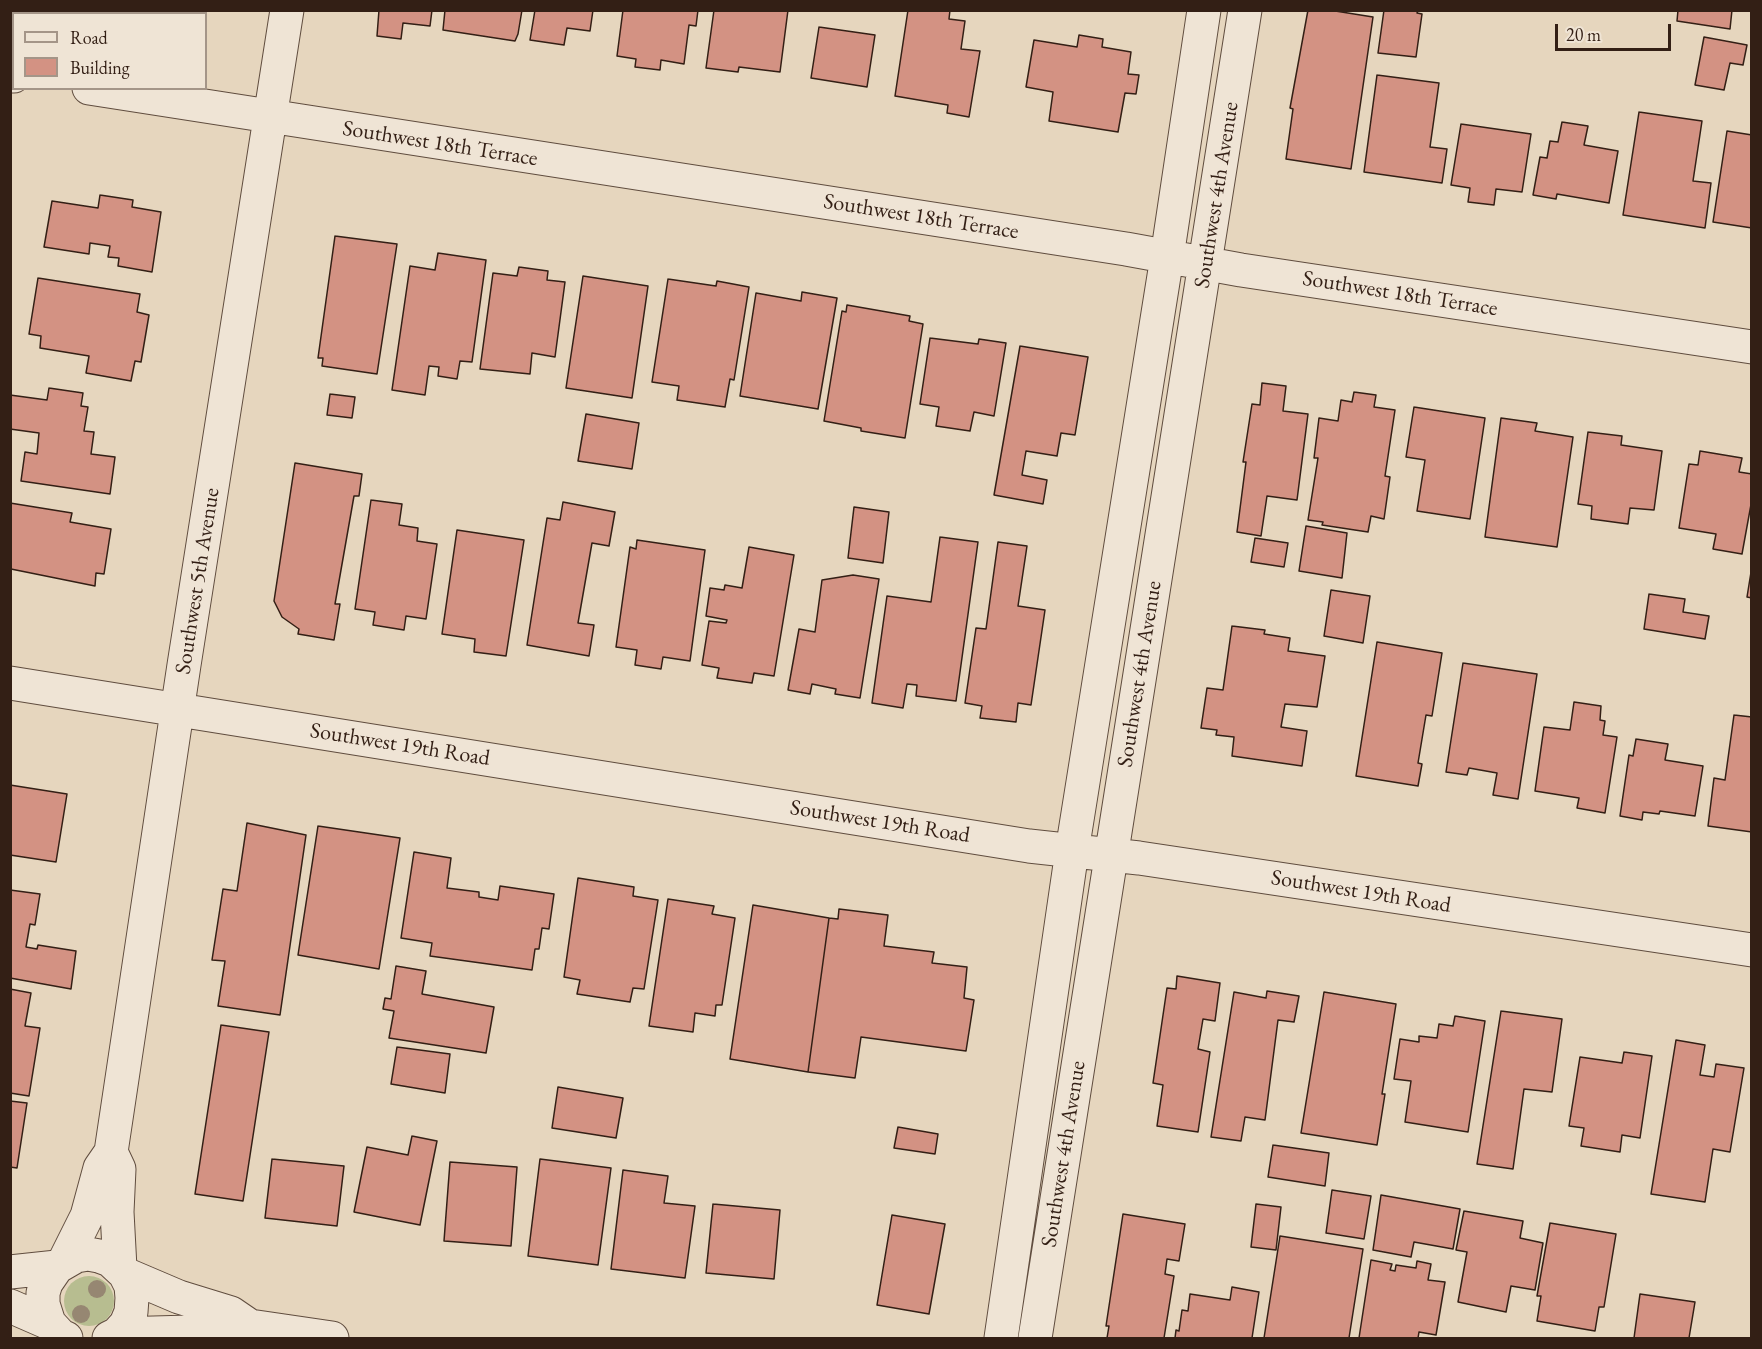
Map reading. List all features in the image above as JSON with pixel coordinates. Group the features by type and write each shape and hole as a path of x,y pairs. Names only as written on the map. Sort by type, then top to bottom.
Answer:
{"street":[{"name":"Southwest 5th Avenue","path":"56,1332 45,1314 43,1293 46,1283 61,1263 87,1216 100,1168 111,1152 287,10"},
{"name":"Southwest 4th Avenue","path":"1001,1338 1072,851 1204,10"},
{"name":"Southwest 4th Avenue","path":"1035,1338 1245,10"},
{"name":"Southwest 18th Terrace","path":"101,90 1126,249 1241,270 1752,347"},
{"name":"Southwest 19th Road","path":"10,683 1029,846 1110,855 1752,950"},
{"name":"Southwest 5th Avenue","path":"111,1152 119,1169 117,1212 122,1271 131,1286 132,1305 126,1324 111,1337"},
{"path":"10,1272 61,1263 76,1256 99,1256 110,1260 122,1271 179,1297 231,1313 250,1326 332,1338"},
{"path":"10,1306 56,1332"},
{"path":"111,1337 190,1332 235,1335 250,1326"}],"green space":[{"path":"89,1276 103,1280 110,1287 114,1301 110,1315 103,1322 89,1326 75,1322 68,1315 64,1301 68,1287 75,1280"}],"building":[{"path":"131,10 180,10 180,12 130,12"},
{"path":"379,10 432,10 430,26 403,23 401,39 377,36"},
{"path":"445,10 522,10 515,41 443,30"},
{"path":"535,10 593,10 590,31 567,28 564,45 530,40"},
{"path":"623,10 698,10 696,26 689,25 684,64 661,60 660,70 635,67 636,59 617,56"},
{"path":"714,10 788,10 780,72 739,67 738,72 706,68"},
{"path":"908,10 950,10 949,19 965,21 961,49 980,51 969,117 947,113 948,105 895,96"},
{"path":"1308,10 1329,10 1373,17 1351,169 1286,159 1293,109 1290,108"},
{"path":"1384,10 1418,10 1417,13 1422,14 1416,57 1378,53"},
{"path":"1678,10 1732,10 1730,29 1677,21"},
{"path":"819,27 875,35 867,87 811,78"},
{"path":"1079,35 1103,39 1102,47 1131,52 1128,74 1139,75 1136,94 1125,93 1118,132 1049,121 1053,92 1026,87 1034,40 1077,47"},
{"path":"1704,37 1747,45 1743,65 1730,63 1724,90 1695,85"},
{"path":"1377,75 1439,83 1430,147 1447,149 1442,183 1364,172"},
{"path":"1639,112 1702,121 1693,181 1711,183 1705,228 1623,215"},
{"path":"1562,122 1588,126 1584,145 1618,151 1609,203 1557,194 1556,199 1533,195 1540,157 1547,158 1550,141 1558,142"},
{"path":"1461,124 1531,134 1522,192 1496,189 1494,205 1468,202 1470,188 1451,185"},
{"path":"1727,131 1752,135 1752,228 1713,222"},
{"path":"100,195 133,200 132,207 161,212 152,272 118,266 119,258 108,257 110,246 90,243 89,254 44,247 52,201 98,208"},
{"path":"335,236 397,244 377,374 322,366 323,358 318,358"},
{"path":"438,253 486,260 472,362 460,361 457,379 438,376 439,367 429,366 425,395 392,390 410,266 435,270"},
{"path":"519,267 548,271 547,280 565,282 555,357 532,353 530,374 480,369 493,273 517,276"},
{"path":"583,276 648,286 632,398 566,388"},
{"path":"38,278 140,294 137,312 149,315 141,362 135,361 131,381 86,373 89,356 40,348 41,336 29,334"},
{"path":"668,279 716,286 717,281 749,287 734,380 730,379 725,407 677,400 679,386 652,382"},
{"path":"802,292 837,298 818,409 740,396 756,293 801,301"},
{"path":"847,305 910,316 909,321 923,324 905,438 861,431 861,428 824,421 842,311 846,312"},
{"path":"930,338 978,344 979,339 1006,343 994,416 974,412 970,431 936,426 939,407 920,404"},
{"path":"1020,346 1088,357 1075,435 1061,433 1057,456 1026,451 1022,475 1047,480 1043,504 994,495"},
{"path":"1262,383 1286,386 1283,411 1308,414 1297,500 1267,496 1261,536 1237,532 1246,462 1243,462 1252,404 1260,405"},
{"path":"49,388 83,393 81,406 88,407 84,431 94,432 91,454 115,457 110,494 21,481 25,452 37,454 39,433 10,429 10,395 47,400"},
{"path":"1354,392 1376,395 1374,407 1395,410 1385,476 1390,477 1384,519 1371,516 1368,532 1322,525 1323,522 1308,520 1318,458 1314,458 1319,418 1338,421 1341,400 1352,402"},
{"path":"330,394 355,397 352,418 327,415"},
{"path":"1414,407 1485,418 1470,519 1417,511 1425,460 1406,457"},
{"path":"586,414 639,423 632,469 578,461"},
{"path":"1501,418 1537,423 1535,431 1573,437 1557,547 1485,537"},
{"path":"1588,432 1622,436 1621,445 1662,451 1654,510 1630,508 1628,524 1591,519 1592,506 1578,504"},
{"path":"1700,451 1742,458 1739,472 1752,474 1752,499 1742,554 1713,549 1716,534 1679,528 1689,464 1698,465"},
{"path":"295,463 362,474 359,496 354,496 335,604 340,604 334,640 298,634 299,629 282,617 274,601"},
{"path":"371,500 402,504 399,525 418,528 417,541 437,544 426,619 406,616 404,630 373,625 375,612 355,609"},
{"path":"563,502 615,512 609,546 592,543 578,623 594,625 589,656 527,645 547,518 560,520"},
{"path":"10,503 72,513 70,522 111,529 104,574 96,573 95,586 11,569 10,574"},
{"path":"854,507 889,512 883,563 848,558"},
{"path":"1306,526 1347,533 1342,578 1299,571"},
{"path":"457,530 524,540 506,656 474,652 475,639 442,634"},
{"path":"940,537 978,542 956,701 916,696 917,685 907,684 903,708 872,703 887,596 931,602"},
{"path":"1255,538 1288,543 1284,567 1251,562"},
{"path":"637,540 705,550 690,661 663,657 661,669 635,665 637,650 616,647 630,547 636,549"},
{"path":"998,542 1027,546 1018,606 1045,610 1031,705 1018,703 1016,722 980,718 982,706 965,703 976,628 986,629"},
{"path":"749,547 794,555 774,676 754,673 752,683 717,678 719,668 702,665 709,621 726,623 727,620 706,616 710,588 724,590 725,585 742,588"},
{"path":"1752,566 1752,598 1747,597"},
{"path":"853,575 879,579 860,698 835,694 836,689 812,684 810,694 788,690 799,629 815,632 822,580"},
{"path":"1331,590 1370,596 1363,643 1324,636"},
{"path":"1649,594 1685,599 1683,612 1709,616 1705,639 1644,629"},
{"path":"1232,626 1265,630 1264,634 1290,638 1288,651 1325,656 1317,707 1285,704 1281,727 1307,731 1302,766 1232,756 1234,737 1216,735 1217,730 1201,728 1207,688 1223,690"},
{"path":"1377,642 1442,653 1432,716 1426,715 1418,763 1422,764 1418,786 1356,776"},
{"path":"1463,663 1537,674 1518,799 1493,795 1497,773 1469,768 1467,775 1446,772"},
{"path":"1574,702 1601,706 1600,720 1605,721 1603,735 1617,737 1605,813 1577,808 1579,798 1535,791 1544,727 1570,730"},
{"path":"1734,715 1752,717 1752,832 1708,826 1714,778 1725,780"},
{"path":"1636,739 1668,744 1665,760 1703,766 1695,816 1660,811 1659,814 1643,812 1642,820 1620,816 1629,755 1633,756"},
{"path":"10,785 67,794 56,862 10,855"},
{"path":"247,823 306,835 280,1015 218,1006 225,961 212,960 223,889 237,891"},
{"path":"318,826 400,838 379,969 298,955"},
{"path":"414,852 451,858 447,888 479,892 479,897 498,900 500,886 554,894 549,929 542,928 539,949 535,949 532,970 430,956 432,943 401,938"},
{"path":"578,878 634,887 633,896 658,900 644,989 633,988 630,1002 577,994 580,980 564,977"},
{"path":"10,890 40,894 35,925 30,924 26,947 37,949 38,945 76,951 71,989 10,978"},
{"path":"668,899 714,906 712,914 735,918 722,1005 716,1005 715,1016 695,1013 693,1032 649,1026"},
{"path":"753,905 829,918 808,1072 730,1059"},
{"path":"839,909 888,915 884,946 934,952 932,963 967,967 964,998 974,1000 966,1051 861,1037 855,1078 808,1072 829,918 838,919"},
{"path":"396,966 426,971 422,994 494,1007 486,1053 389,1038 394,1011 383,1009 385,998 391,999"},
{"path":"1177,976 1220,983 1215,1021 1203,1019 1198,1049 1210,1052 1198,1132 1157,1126 1163,1085 1153,1083 1167,988 1176,989"},
{"path":"10,989 31,993 25,1026 40,1028 29,1096 10,1093"},
{"path":"1267,991 1299,996 1294,1022 1278,1020 1265,1120 1245,1117 1241,1141 1211,1137 1234,992 1266,998"},
{"path":"1324,992 1396,1004 1382,1094 1385,1094 1377,1145 1301,1133"},
{"path":"1501,1011 1562,1019 1552,1092 1524,1089 1513,1169 1477,1164"},
{"path":"1455,1016 1485,1021 1468,1132 1405,1122 1411,1081 1394,1079 1400,1039 1419,1042 1419,1036 1437,1038 1439,1024 1453,1026"},
{"path":"221,1025 269,1032 243,1201 195,1194"},
{"path":"1676,1040 1705,1045 1700,1075 1714,1077 1716,1064 1744,1068 1730,1152 1713,1149 1705,1202 1651,1194"},
{"path":"397,1047 450,1054 445,1093 391,1084"},
{"path":"1624,1052 1652,1056 1640,1138 1622,1135 1620,1152 1581,1146 1584,1128 1569,1126 1580,1057 1622,1063"},
{"path":"558,1087 623,1098 616,1138 552,1128"},
{"path":"10,1101 27,1103 17,1168 10,1167"},
{"path":"898,1127 938,1134 935,1154 894,1148"},
{"path":"412,1136 437,1141 420,1225 354,1212 367,1147 408,1155"},
{"path":"1273,1145 1329,1153 1325,1186 1268,1177"},
{"path":"272,1159 344,1166 337,1226 265,1218"},
{"path":"540,1159 611,1168 598,1265 528,1256"},
{"path":"450,1162 517,1167 511,1246 444,1241"},
{"path":"623,1170 668,1176 664,1203 695,1206 685,1278 611,1269"},
{"path":"1332,1190 1371,1196 1364,1239 1326,1233"},
{"path":"1381,1195 1460,1209 1453,1249 1414,1242 1411,1257 1373,1250"},
{"path":"713,1204 780,1210 774,1279 706,1273"},
{"path":"1256,1204 1281,1207 1276,1250 1251,1247"},
{"path":"1464,1211 1523,1221 1520,1238 1543,1243 1535,1290 1511,1286 1506,1312 1458,1302 1467,1252 1456,1250"},
{"path":"1123,1214 1185,1224 1179,1261 1167,1259 1165,1274 1174,1276 1164,1338 1107,1338 1109,1326 1106,1326"},
{"path":"892,1215 945,1224 929,1314 877,1305"},
{"path":"1550,1223 1616,1234 1604,1307 1599,1307 1595,1331 1537,1321 1541,1296 1537,1296"},
{"path":"1280,1236 1363,1249 1349,1338 1264,1338"},
{"path":"1371,1260 1392,1264 1390,1270 1395,1271 1396,1265 1416,1268 1417,1261 1431,1264 1428,1280 1445,1282 1436,1335 1419,1332 1418,1338 1359,1338"},
{"path":"1232,1287 1259,1292 1252,1338 1175,1338 1176,1330 1179,1331 1182,1310 1188,1311 1190,1294 1230,1300"},
{"path":"1640,1294 1695,1302 1689,1338 1634,1338"}]}
